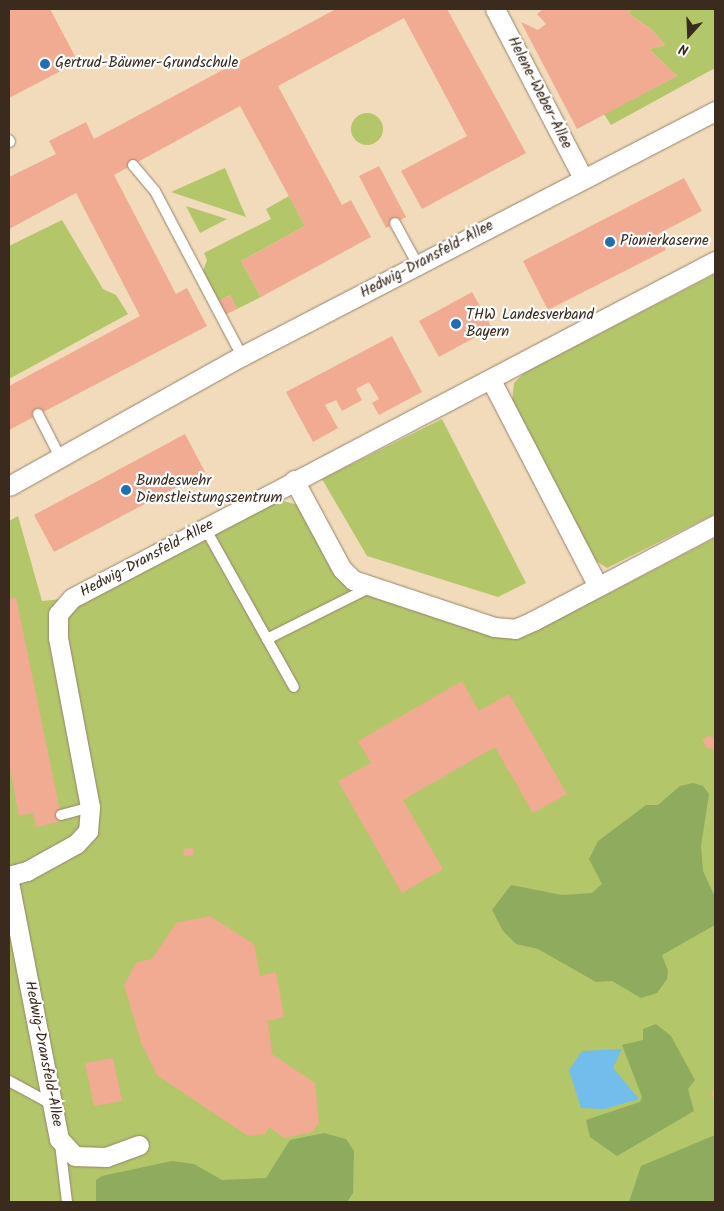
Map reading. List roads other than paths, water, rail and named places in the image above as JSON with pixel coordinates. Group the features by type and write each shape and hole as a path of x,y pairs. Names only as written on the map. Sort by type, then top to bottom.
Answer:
{"street":[{"name":"Helene-Weber-Allee","path":"495,9 583,178"},
{"name":"Hedwig-Dransfeld-Allee","path":"9,486 242,356 715,111"},
{"name":"Hedwig-Dransfeld-Allee","path":"9,876 27,871 76,844 88,830 90,807 58,638 58,614 74,597 715,261"},
{"path":"491,380 598,586"},
{"path":"294,480 342,569 353,580 369,588 494,627 515,629 715,524"},
{"name":"Hedwig-Dransfeld-Allee","path":"9,882 15,947 60,1139 75,1156 106,1157 139,1145"}],"lane":[{"path":"133,165 155,190 242,356"},
{"path":"394,223 418,265"},
{"path":"38,414 60,457"},
{"path":"205,528 294,687"},
{"path":"268,639 369,588"},
{"path":"61,815 90,807"},
{"path":"9,1081 53,1105"},
{"path":"60,1139 67,1202"}],"water":[{"path":"622,1049 613,1068 639,1099 604,1109 581,1108 569,1070 582,1051"}],"place":[{"name":"Gertrud-Bäumer-Grundschule","path":"45,64"},
{"name":"Pionierkaserne","path":"610,242"},
{"name":"THW Landesverband Bayern","path":"456,324"},
{"name":"Bundeswehr Dienstleistungszentrum","path":"126,490"}]}
